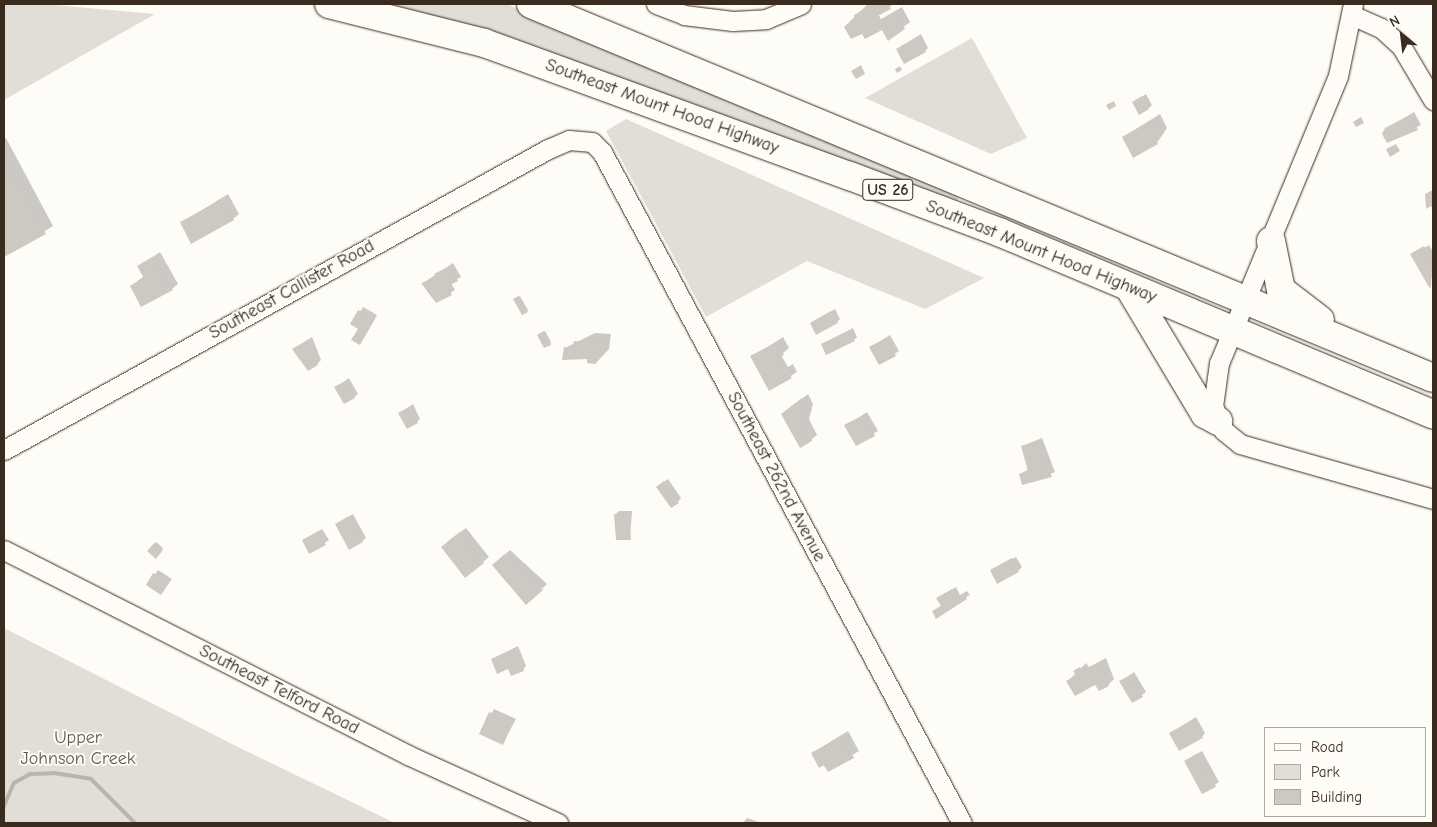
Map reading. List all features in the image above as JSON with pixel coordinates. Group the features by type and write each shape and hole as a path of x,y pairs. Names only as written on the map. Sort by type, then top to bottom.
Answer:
{"highway":[{"name":"Southeast Mount Hood Highway","path":"329,4 440,29 530,58 999,232 1232,332 1433,414"},
{"name":"Southeast Mount Hood Highway","path":"531,4 1245,302 1433,378"},
{"path":"999,232 1080,247 1218,305 1245,302"},
{"path":"1271,241 1275,276 1287,297 1370,352"},
{"path":"1129,287 1205,414 1218,421"},
{"path":"1232,332 1260,327 1408,390 1433,393"}],"street":[{"path":"656,4 705,18 766,19 801,4"},
{"path":"1433,100 1401,46 1381,28 1353,10 1338,76 1214,380 1218,421 1240,444 1262,452 1433,499"},
{"name":"Southeast Callister Road","path":"4,450 548,149 582,139"},
{"name":"Southeast 262nd Avenue","path":"582,139 602,152 962,823"},
{"name":"Southeast Telford Road","path":"4,550 408,755 558,823"}],"green space":[{"path":"4,4 44,4 155,14 4,100"},
{"path":"390,4 507,4 960,194 956,205 540,48"},
{"path":"972,38 1027,138 991,154 865,98"},
{"path":"626,119 984,278 925,309 807,261 706,317 606,131"},
{"name":"Upper Johnson Creek","path":"4,628 236,746 395,823 4,823"}],"building":[{"path":"868,4 888,4 891,9 872,19 875,23 896,12 905,29 888,41 882,30 865,39 862,34 851,39 844,27"},
{"path":"917,37 926,52 904,64 896,49"},
{"path":"861,65 865,74 856,79 851,71"},
{"path":"1142,96 1149,109 1139,115 1132,102"},
{"path":"1114,101 1116,106 1109,110 1106,105"},
{"path":"1410,115 1418,130 1387,143 1382,134 1385,128"},
{"path":"1361,117 1364,123 1356,127 1353,122"},
{"path":"1154,119 1163,134 1154,139 1158,144 1133,158 1122,137"},
{"path":"1396,144 1400,151 1390,157 1386,149"},
{"path":"4,156 46,234 4,257"},
{"path":"1433,190 1433,210 1431,206 1426,209 1425,194"},
{"path":"223,199 234,220 191,244 180,222"},
{"path":"1424,246 1433,262 1430,289 1410,254"},
{"path":"154,256 173,290 141,307 130,286 144,278 137,266"},
{"path":"450,266 458,281 448,286 452,295 436,303 421,283 437,278 434,274"},
{"path":"519,296 528,312 522,315 513,299"},
{"path":"358,310 375,319 360,345 351,340 358,329 350,324"},
{"path":"831,311 838,323 816,335 810,323"},
{"path":"850,330 855,341 826,355 821,344"},
{"path":"544,331 551,345 544,348 537,335"},
{"path":"588,338 606,339 604,355 597,355 596,364 587,363 587,359 562,360 564,347 573,348 574,341 588,343"},
{"path":"886,338 896,356 879,365 869,347"},
{"path":"308,340 318,365 308,371 292,349"},
{"path":"777,342 784,355 775,360 792,378 769,391 750,356"},
{"path":"346,381 355,398 344,404 334,387"},
{"path":"802,398 809,411 804,413 808,422 804,424 812,441 800,448 781,414"},
{"path":"409,407 418,423 407,429 398,413"},
{"path":"864,415 875,436 856,446 844,425"},
{"path":"1039,441 1052,477 1022,485 1019,474 1028,471 1021,446"},
{"path":"664,481 679,503 671,508 656,487"},
{"path":"614,514 629,514 631,540 616,540"},
{"path":"349,516 363,542 349,550 335,524"},
{"path":"319,531 326,545 309,554 302,540"},
{"path":"460,532 484,563 465,578 441,547"},
{"path":"154,543 163,550 156,559 147,551"},
{"path":"504,555 543,590 526,605 492,565"},
{"path":"1012,558 1019,572 997,584 990,570"},
{"path":"153,573 169,583 161,595 146,585"},
{"path":"952,589 956,597 964,593 967,599 936,619 932,611 941,606 936,598"},
{"path":"514,649 524,671 511,676 508,669 497,674 491,659"},
{"path":"1100,662 1109,686 1099,691 1095,685 1075,696 1066,681 1076,675 1073,671 1080,667 1083,672"},
{"path":"1131,675 1143,697 1132,703 1119,681"},
{"path":"489,712 513,723 503,745 479,734"},
{"path":"1193,720 1203,738 1179,751 1169,733"},
{"path":"842,736 854,758 828,772 824,765 819,768 811,753"},
{"path":"1198,753 1216,787 1202,794 1184,761"}],"waterway":[{"path":"4,806 14,783 30,774 54,773 91,779 135,823"}]}
